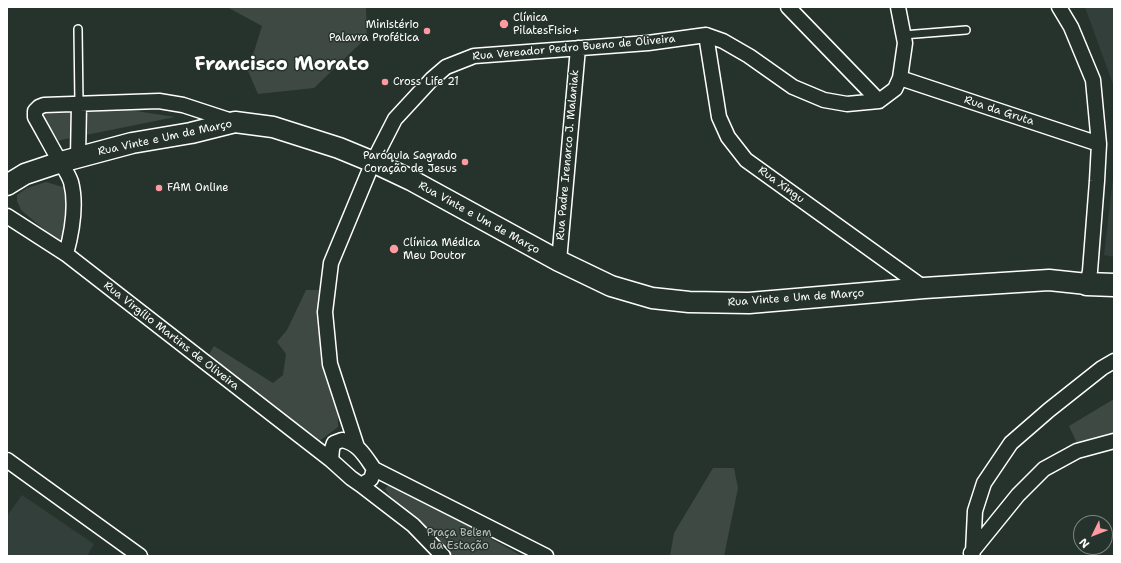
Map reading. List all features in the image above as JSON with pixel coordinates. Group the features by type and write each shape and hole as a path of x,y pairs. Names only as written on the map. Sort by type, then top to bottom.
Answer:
{"main road":[{"name":"Rua Vinte e Um de Março","path":"7,186 16,174 132,143 190,133 235,122 273,127 339,148 373,162 411,180 559,261 611,286 652,298 689,302 750,303 924,288 1049,280 1087,284"},
{"path":"1087,284 1114,285"}],"street":[{"path":"788,7 879,102 895,89 900,78 904,43 898,7"},
{"path":"1059,7 1071,27 1093,80 1099,144 1090,271 1087,284"},
{"name":"Rua Vereador Pedro Bueno de Oliveira","path":"357,447 330,364 325,312 331,263 373,162 395,119 432,79 446,67 474,56 648,43 706,35 723,41 749,56 793,87 824,100 847,104 879,102"},
{"name":"Rua Xingu","path":"706,35 719,117 728,137 746,160 924,288"},
{"name":"Rua Padre Irenarco J. Malaniak","path":"559,261 578,48"},
{"name":"Rua da Gruta","path":"900,78 1099,144"},
{"path":"69,160 35,117 35,111 39,107 44,105 159,101 183,105 235,122"},
{"path":"66,254 70,242 74,200 67,172 79,104"},
{"name":"Rua Virgílio Martins de Oliveira","path":"7,216 66,254 361,485"},
{"path":"971,554 975,511 984,483 1011,443 1049,410 1102,368 1114,361"},
{"path":"331,460 334,443 342,440 349,441 363,452 374,469 546,556"},
{"path":"971,554 1018,495 1044,469 1076,451 1114,441"},
{"path":"7,460 140,556"},
{"path":"374,469 371,479 361,485 413,525 443,556"}],"lane":[{"path":"78,29 79,104"},
{"path":"903,36 966,30"}],"shaded area":[{"path":"1085,7 1114,7 1114,87"},
{"path":"1114,170 1114,257 1104,255"},
{"path":"22,495 94,544 87,556 7,556 7,516"}],"green space":[{"path":"227,7 366,7 367,37 314,88 258,94 248,71 262,26"},
{"path":"43,110 129,110 175,117 56,141 45,129"},
{"path":"46,182 63,187 68,215 61,244 21,210 17,201 17,195 27,188"},
{"path":"306,290 323,290 321,348 338,412 338,427 318,442 207,358 214,346 273,383 283,375 286,354 277,342 287,330"},
{"path":"1114,399 1114,436 1077,443 1069,426"},
{"path":"713,468 734,468 738,488 724,556 670,556 674,533"},
{"name":"Praça Belem da Estação","path":"390,484 522,556 452,556 390,496 385,489"}],"place":[{"name":"Clínica PilatesFisio+","path":"504,24"},
{"name":"Ministério Palavra Profética","path":"427,31"},
{"name":"Cross Life 21","path":"385,82"},
{"name":"Paróquia Sagrado Coração de Jesus","path":"465,162"},
{"name":"FAM Online","path":"159,188"},
{"name":"Clínica Médica Meu Doutor","path":"394,249"}],"district":[{"name":"Francisco Morato","path":"282,65"}]}
